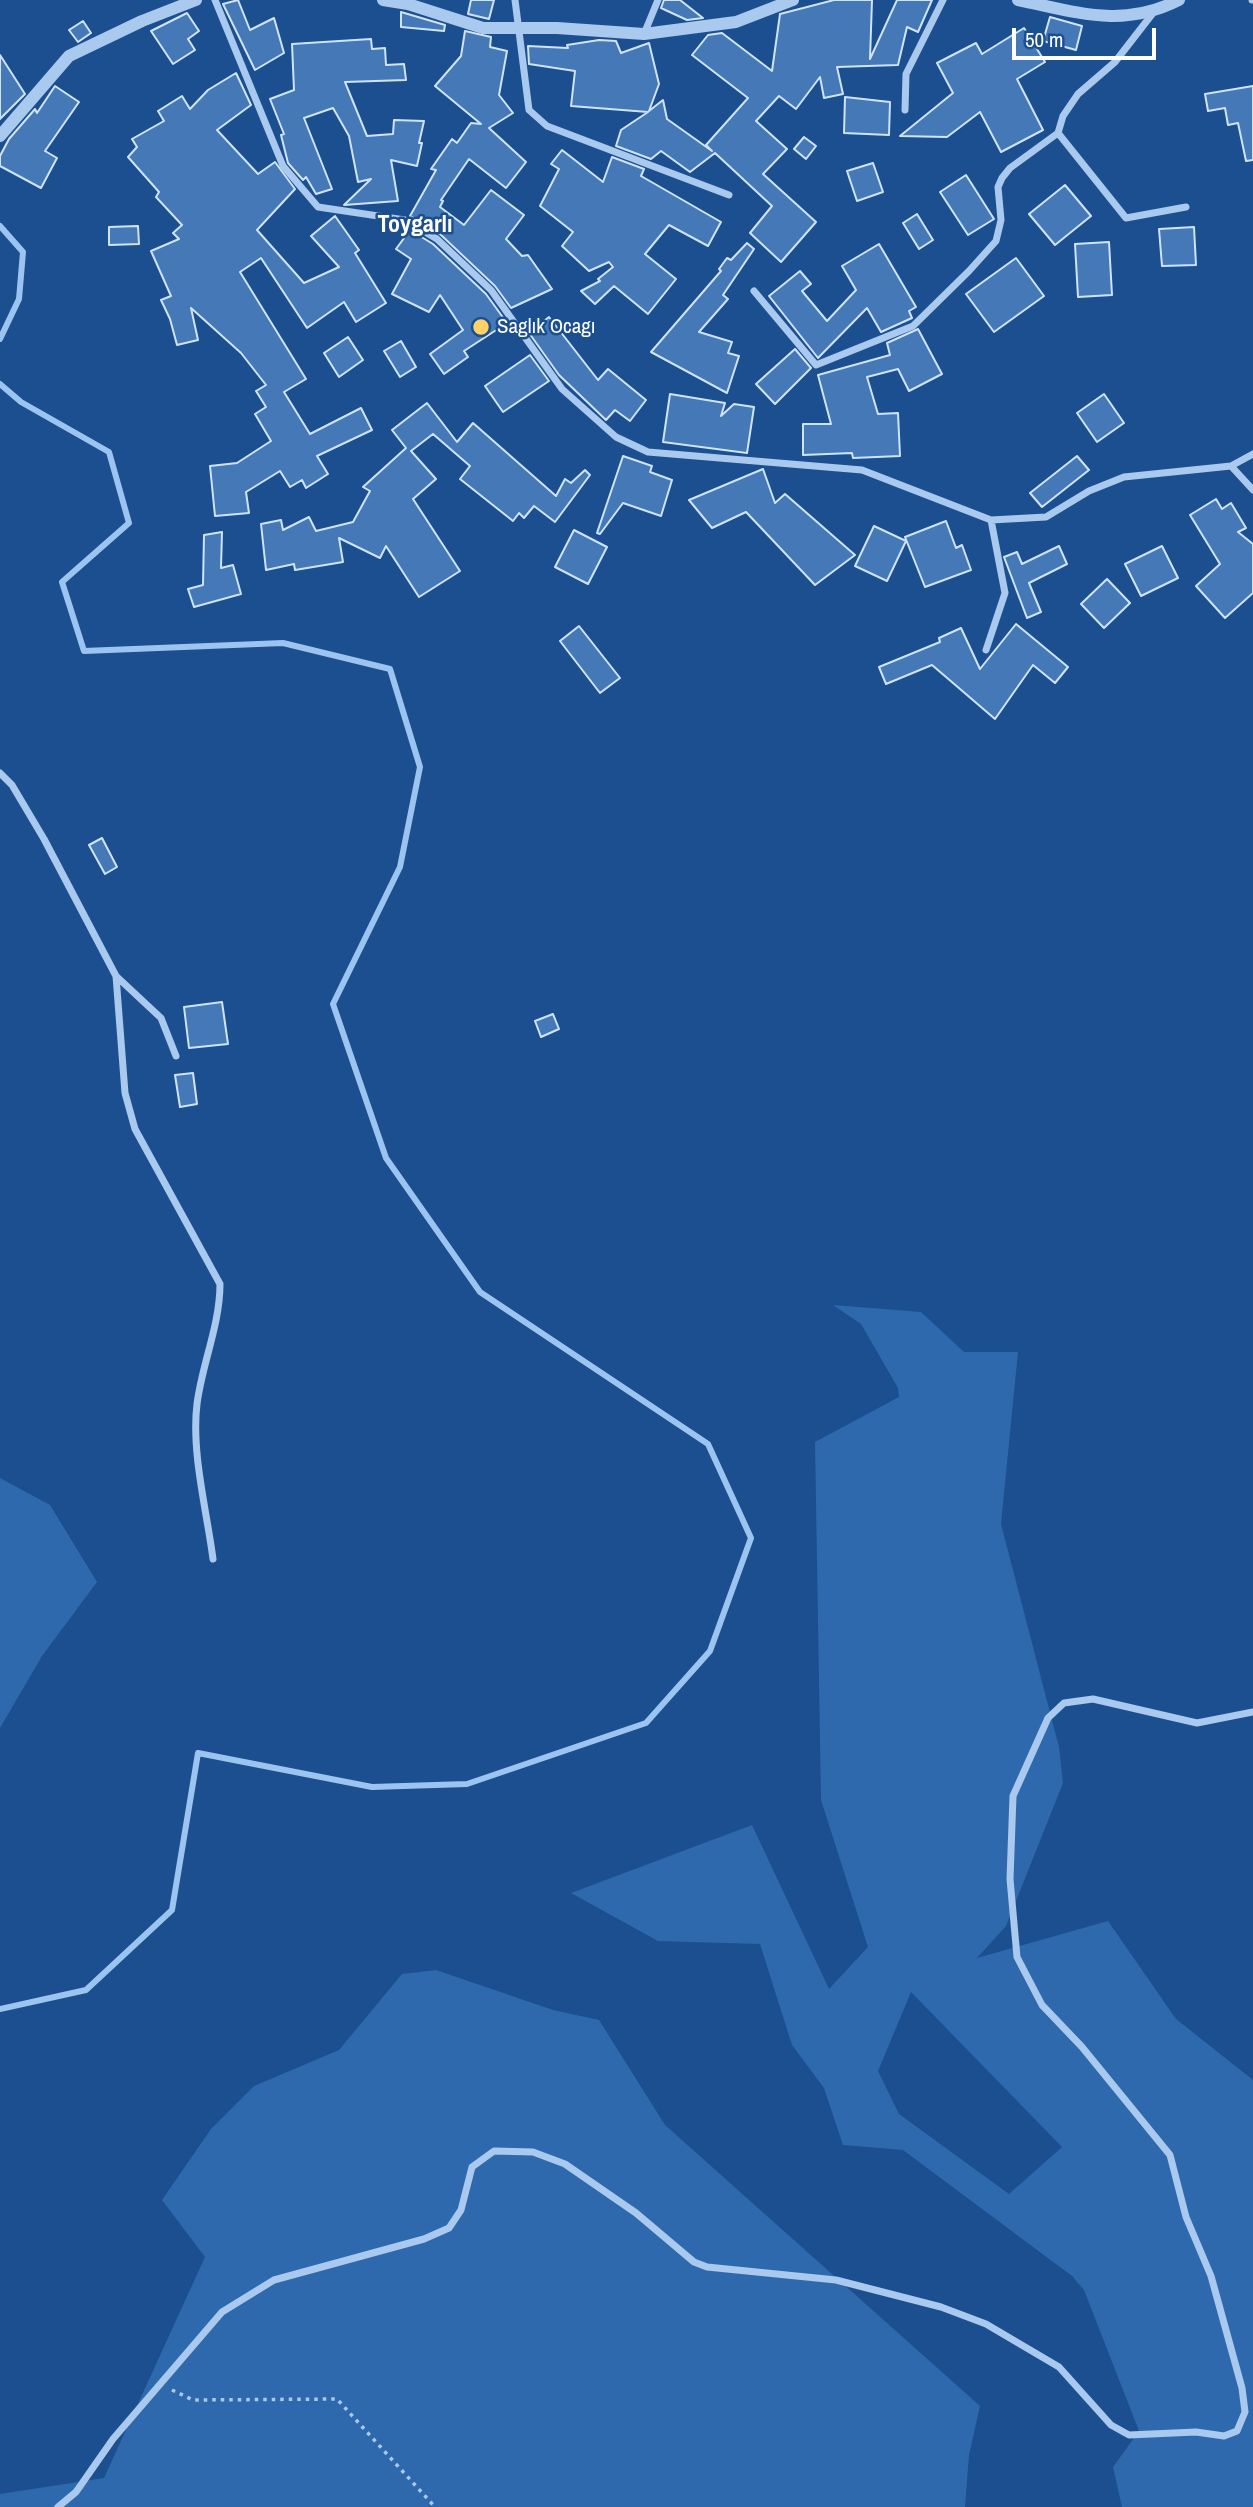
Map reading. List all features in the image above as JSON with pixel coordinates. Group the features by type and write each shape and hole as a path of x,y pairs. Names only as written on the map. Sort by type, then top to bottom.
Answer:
{"street":[{"path":"0,136 69,56 142,21 196,0"},
{"path":"215,0 283,166 318,207 405,220 438,239 491,290 562,389 616,437 648,452 862,470 991,520 1046,517 1089,491 1124,477 1231,466 1253,454"},
{"path":"383,0 408,4 483,28 644,34 736,22 793,0"},
{"path":"515,0 528,110 547,126 729,195"},
{"path":"644,34 658,0"},
{"path":"905,110 906,74 943,0"},
{"path":"1018,0 1100,17 1153,13 1179,0"},
{"path":"754,291 816,365 912,326 996,241 1001,220 998,187 1002,178 1010,168 1058,133 1063,116 1078,94 1115,62 1153,13"},
{"path":"1058,133 1126,218 1186,207"},
{"path":"1231,466 1253,490"},
{"path":"986,650 1005,593 991,520"},
{"path":"0,773 12,785 44,839 116,976 161,1018 176,1056"},
{"path":"116,976 125,1094 135,1129 220,1284 220,1306 199,1394 196,1433 213,1559"},
{"path":"58,2507 76,2492 113,2440 222,2312 274,2280 424,2239 449,2228 461,2210 472,2166 494,2151 533,2152 565,2164 636,2213 694,2262 707,2267 836,2280 941,2307 986,2324 1059,2367 1111,2425 1129,2435 1196,2432 1224,2436 1237,2431 1245,2412 1242,2388 1211,2276 1186,2217 1170,2155 1082,2047 1042,2005 1017,1957 1010,1879 1013,1796 1048,1718 1064,1703 1093,1699 1197,1723 1253,1712"}],"path":[{"path":"160,2385 193,2400 337,2399 435,2507"}],"shaded area":[{"path":"833,1305 921,1312 964,1352 1018,1352 1001,1524 1059,1747 1063,1783 1006,1926 977,1958 1108,1921 1176,2019 1253,2080 1253,2507 1122,2507 1113,2467 1139,2431 1084,2290 1072,2276 903,2150 843,2145 824,2088 792,2045 760,1944 658,1941 571,1893 752,1825 829,1989 868,1947 821,1800 815,1442 899,1397 898,1388 861,1324","holes":["911,1992 1062,2147 1009,2194 899,2114 878,2071"]},
{"path":"0,1478 50,1505 97,1582 42,1656 0,1728"},
{"path":"436,1970 553,2010 599,2020 665,2125 980,2406 969,2455 965,2507 0,2507 0,2494 104,2478 205,2257 162,2200 211,2129 254,2086 339,2050 402,1974"}],"building":[{"path":"238,0 250,30 274,18 284,53 255,70 223,4"},
{"path":"471,0 494,0 489,19 468,14"},
{"path":"664,0 680,0 703,18 687,20 661,8"},
{"path":"834,0 872,0 870,59 897,0 932,0 918,32 907,27 898,65 837,67 843,94 824,98 820,77 796,109 779,96 756,121 787,149 763,174 816,222 781,262 750,233 772,206 715,153 690,172 661,151 651,159 616,146 621,130 648,112 571,106 575,71 529,64 528,46 568,48 567,45 599,40 616,41 621,53 649,43 659,84 649,111 663,100 667,119 712,151 706,145 748,98 692,55 708,35 722,33 772,71 780,14"},
{"path":"401,12 445,25 444,31 401,27"},
{"path":"187,13 199,31 188,39 195,50 173,64 151,31"},
{"path":"1050,17 1082,26 1076,50 1043,41"},
{"path":"83,21 91,33 78,42 69,30"},
{"path":"1024,28 1045,62 1017,79 1043,130 1001,152 980,112 947,137 900,136 953,93 937,63 976,43 982,54"},
{"path":"465,31 491,37 490,47 507,51 499,95 513,113 489,128 526,162 506,188 469,159 441,200 443,201 440,207 464,225 491,190 524,215 506,239 522,256 528,255 552,289 511,308 495,286 441,235 410,216 436,170 431,169 452,139 457,143 471,123 481,124 435,86 461,56"},
{"path":"371,39 372,49 385,48 386,65 404,64 406,80 345,82 367,136 393,134 394,120 424,121 419,143 422,143 417,166 391,160 398,201 344,205 371,179 358,182 349,136 333,108 304,118 332,189 316,194 306,177 303,180 288,163 281,135 284,134 270,99 294,90 292,44"},
{"path":"0,55 25,94 0,119"},
{"path":"236,73 251,105 217,130 258,174 275,162 295,189 257,230 304,283 339,267 311,236 335,216 359,250 355,253 386,303 356,322 344,302 307,328 261,258 240,272 306,379 284,392 310,434 361,408 372,430 317,456 328,474 306,488 302,480 290,487 280,471 246,492 249,513 215,516 210,466 237,463 271,441 255,414 266,407 256,391 266,385 241,353 191,308 198,340 177,345 170,319 161,300 171,296 151,251 179,239 173,233 182,225 156,197 159,192 128,157 137,147 132,139 164,121 158,111 182,96 190,109 208,90"},
{"path":"55,86 79,102 45,151 57,158 41,188 0,166 0,156 9,139 35,109 37,113"},
{"path":"1253,86 1253,160 1246,161 1238,123 1228,125 1225,108 1208,111 1205,94"},
{"path":"845,97 890,102 889,135 844,133"},
{"path":"804,137 816,146 806,159 794,149"},
{"path":"562,150 603,182 612,157 644,169 641,176 721,222 708,246 669,225 645,254 676,279 648,314 614,286 595,304 581,291 600,281 598,279 613,267 609,262 589,271 562,246 573,232 540,206 559,169 551,164"},
{"path":"873,163 883,192 857,201 847,171"},
{"path":"966,175 994,219 968,235 940,192"},
{"path":"1065,185 1091,216 1055,245 1029,214"},
{"path":"917,214 933,240 919,249 903,223"},
{"path":"138,226 139,244 109,245 109,227"},
{"path":"1194,227 1196,265 1162,266 1159,229"},
{"path":"410,230 433,244 486,294 507,323 464,351 468,357 444,374 430,354 463,330 440,295 429,312 392,294 411,259 396,249"},
{"path":"1109,242 1112,295 1078,297 1075,244"},
{"path":"747,243 754,249 723,295 728,299 699,332 732,342 728,353 739,356 727,393 651,352 721,271 719,269 727,258 731,260"},
{"path":"879,244 916,307 909,311 912,318 881,332 867,308 818,358 769,296 800,271 811,284 802,291 827,321 856,290 842,266"},
{"path":"1016,258 1044,296 994,332 966,294"},
{"path":"549,317 598,380 608,369 646,400 630,421 615,410 606,420 559,375 529,333"},
{"path":"918,329 942,374 909,391 898,369 867,377 878,414 898,413 900,456 853,458 852,453 803,455 803,424 831,424 818,375 890,355 887,343"},
{"path":"348,337 363,360 339,377 324,353"},
{"path":"401,341 416,367 400,377 384,351"},
{"path":"795,349 811,368 775,404 756,384"},
{"path":"530,355 549,381 503,412 485,386"},
{"path":"670,394 725,403 721,416 734,404 754,407 747,453 663,442"},
{"path":"1104,394 1124,423 1097,442 1077,413"},
{"path":"427,403 457,442 473,423 556,496 565,479 571,483 585,470 590,475 555,522 534,506 524,518 519,513 513,521 460,479 470,466 433,434 411,451 436,479 413,499 460,571 419,597 386,546 380,558 339,538 343,562 295,570 294,564 266,570 261,524 281,520 283,530 309,517 316,531 353,522 370,491 363,487 406,448 392,430"},
{"path":"623,456 652,466 650,472 672,480 661,516 623,503 600,534 597,533"},
{"path":"1077,456 1089,470 1042,507 1030,493"},
{"path":"763,469 775,503 785,494 855,555 815,585 746,512 712,528 689,500"},
{"path":"1216,499 1222,509 1231,503 1246,528 1238,532 1253,544 1253,593 1225,618 1196,586 1220,564 1190,515"},
{"path":"946,521 956,548 962,545 971,570 925,587 905,537"},
{"path":"874,526 906,541 887,581 855,566"},
{"path":"574,530 607,547 588,584 555,567"},
{"path":"222,532 221,568 233,565 241,594 194,607 188,589 203,585 204,535"},
{"path":"1059,546 1067,564 1029,583 1041,612 1027,618 1004,557 1017,552 1022,564"},
{"path":"1162,546 1178,578 1141,596 1125,564"},
{"path":"1107,579 1130,603 1104,628 1081,604"},
{"path":"1016,624 1068,667 1055,683 1033,665 995,719 932,665 886,684 879,667 940,642 939,638 961,628 980,669"},
{"path":"579,626 620,678 600,693 560,641"},
{"path":"102,838 117,867 105,874 89,845"},
{"path":"222,1002 228,1044 189,1048 184,1007"},
{"path":"553,1014 559,1029 541,1037 535,1021"},
{"path":"193,1073 197,1104 180,1107 175,1075"}],"waterway":[{"path":"0,226 23,252 19,299 0,339"},
{"path":"0,384 21,402 109,452 129,523 62,582 84,651 283,643 390,669 420,767 400,867 333,1004 386,1158 480,1292 708,1444 751,1538 710,1651 646,1723 467,1784 372,1787 198,1753 172,1910 86,1990 0,2009"}],"place":[{"name":"Saglık Ocagı","path":"481,327"}],"district":[{"name":"Toygarlı","path":"415,226"}]}
